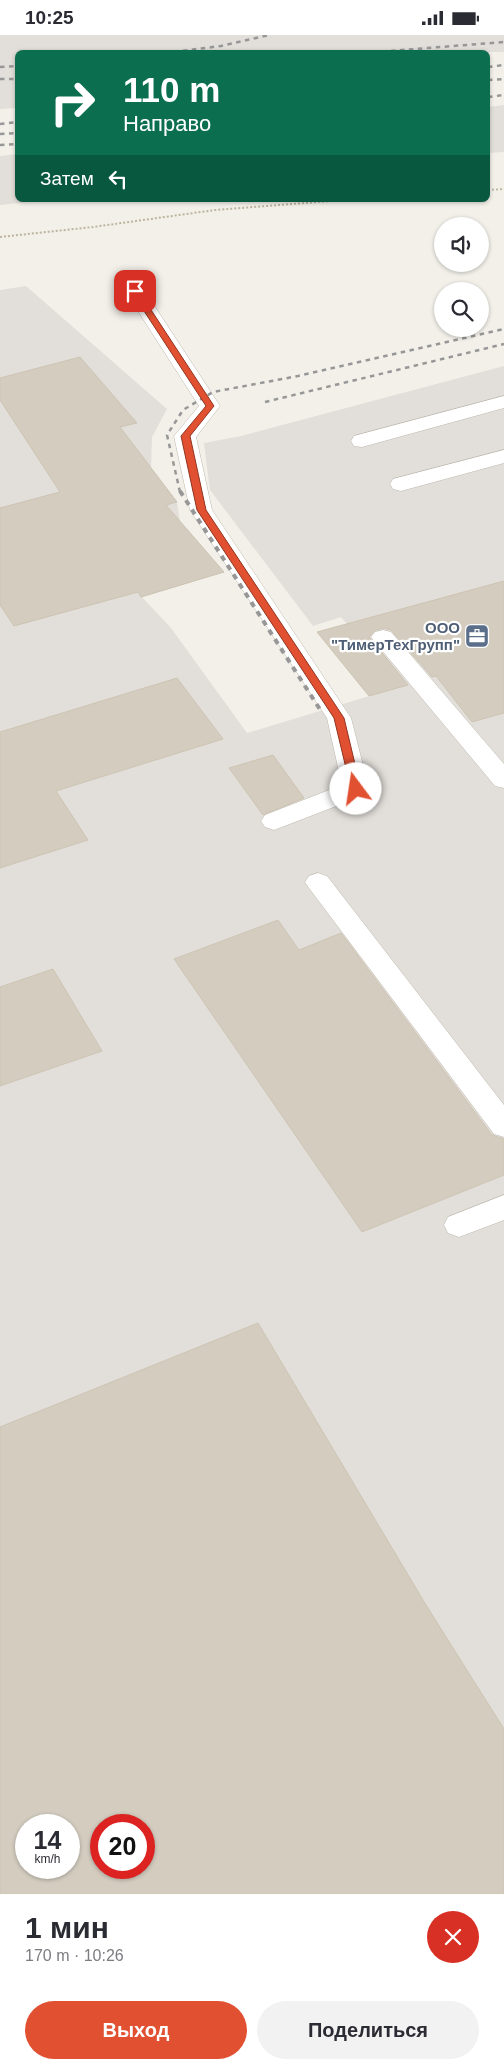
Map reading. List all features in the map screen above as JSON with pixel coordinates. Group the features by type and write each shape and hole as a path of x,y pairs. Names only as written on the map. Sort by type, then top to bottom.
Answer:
{"lane":[{"path":"135,291 210,406 185,436 202,510 339,718 356,789 274,821"},
{"path":"362,441 504,402"},
{"path":"401,484 504,456"},
{"path":"383,637 504,780"},
{"path":"318,882 504,1126"},
{"path":"459,1225 504,1207"}],"path":[{"path":"490,190 504,189"},
{"path":"0,237 93,227 215,210 318,202"}],"shaded area":[{"path":"0,35 504,35 504,52 490,52 490,50 15,50 15,108 0,109"},
{"path":"504,105 504,152 490,153 490,107"},
{"path":"15,154 15,202 29,202 0,205 0,156"},
{"path":"26,286 167,409 152,437 151,468 177,502 180,522 224,572 142,597 171,628 247,733 399,687 341,617 313,626 210,490 204,443 241,436 504,366 504,1894 0,1894 0,290"}],"building":[{"path":"80,357 137,423 120,427 177,502 166,505 224,572 141,597 138,592 14,626 0,605 0,508 60,492 0,400 0,378"},
{"path":"504,581 504,713 472,722 436,676 432,677 391,630 383,628 375,630 369,637 408,685 369,696 317,632"},
{"path":"177,678 223,739 56,791 88,840 0,868 0,732"},
{"path":"273,755 304,798 263,815 229,768"},
{"path":"278,920 299,950 341,933 492,1135 504,1139 504,1175 362,1232 174,959"},
{"path":"53,969 102,1051 0,1086 0,987"},
{"path":"258,1323 426,1605 504,1729 504,1894 0,1894 0,1427"}],"railway":[{"path":"189,50 221,46 269,35"},
{"path":"402,50 504,42"},
{"path":"490,67 504,65"},
{"path":"0,67 15,66"},
{"path":"0,79 15,79"},
{"path":"490,80 504,79"},
{"path":"490,97 504,95"},
{"path":"0,124 15,122"},
{"path":"0,134 15,133"},
{"path":"0,145 15,144"},
{"path":"180,492 167,435 183,410 213,392 298,376 504,329"},
{"path":"265,402 504,344"},
{"path":"180,491 321,711"}],"place":[{"name":"ООО \"ТимерТехГрупп\"","path":"477,636"}],"route":[{"path":"135,291 210,406 185,436 202,510 339,718 356,789"}]}
